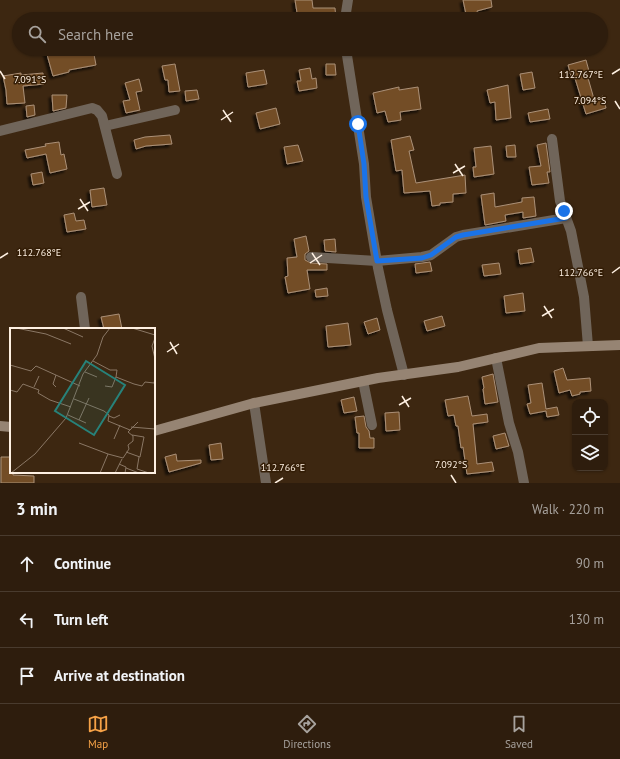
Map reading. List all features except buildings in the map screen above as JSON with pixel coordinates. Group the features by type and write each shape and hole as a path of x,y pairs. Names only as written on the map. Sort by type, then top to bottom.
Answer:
{"main road":[{"path":"155,431 254,403 363,381 458,366 539,348 620,345"},
{"path":"0,426 10,427"}],"street":[{"path":"346,12 348,0"},
{"path":"347,56 364,164 366,197 377,261 387,310 404,375"},
{"path":"0,131 92,108 97,110 102,116 117,174"},
{"path":"105,126 175,110"},
{"path":"552,139 560,201 571,230 584,296 588,346"},
{"path":"311,258 377,261 422,258 431,255 456,237 463,235 566,218"},
{"path":"81,297 85,328"},
{"path":"496,358 509,423 518,452 524,483"},
{"path":"363,381 372,425"},
{"path":"254,403 266,483"}],"route":[{"path":"358,124 364,164 366,197 377,261 422,258 431,255 444,247 456,237 566,218 564,211"}]}
